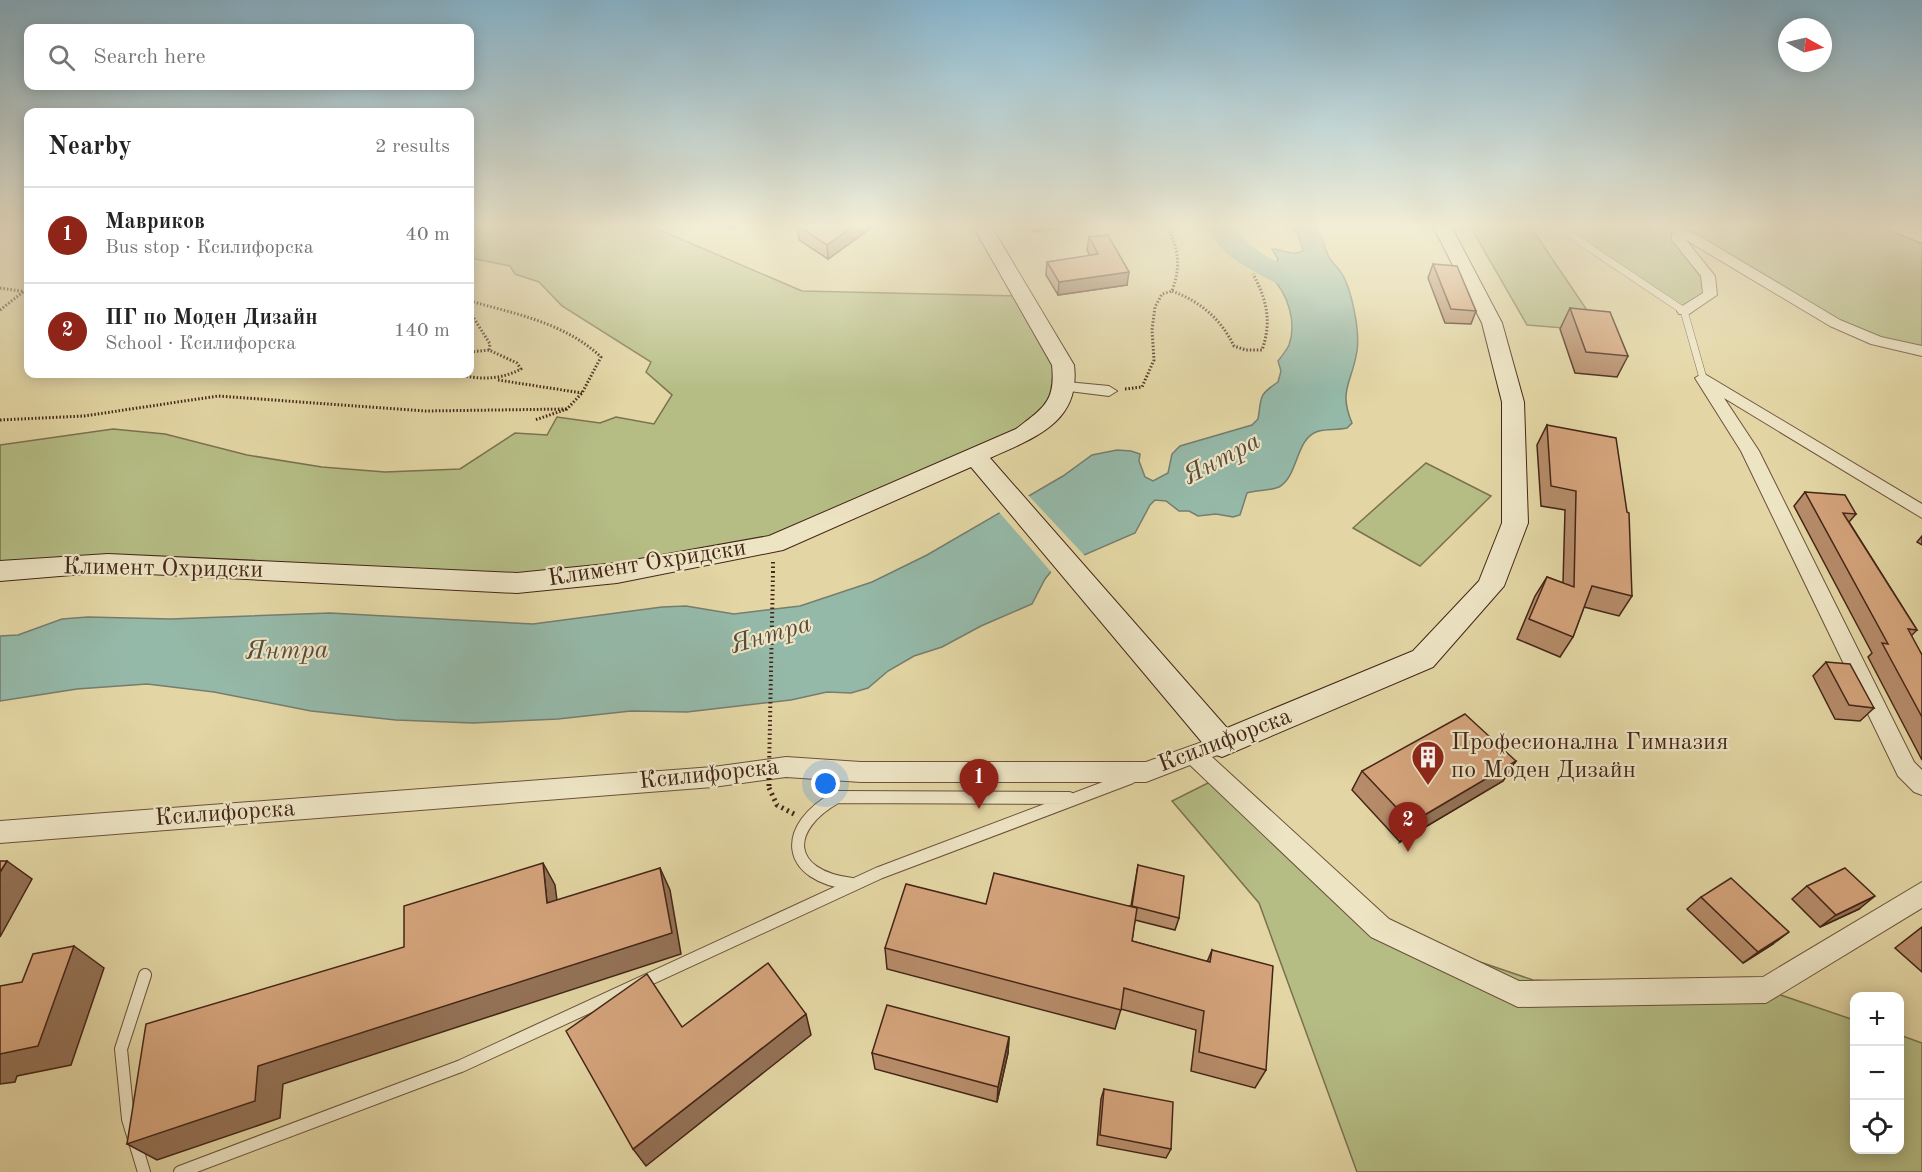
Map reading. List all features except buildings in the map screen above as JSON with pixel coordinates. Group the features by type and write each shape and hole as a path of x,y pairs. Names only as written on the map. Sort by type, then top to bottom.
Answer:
{"street":[{"path":"1014,281 1064,365 1067,387 1109,391"},
{"name":"Ксилифорска","path":"0,832 713,777 786,767 861,772 1146,771 1195,756 1423,659 1491,586 1515,523 1513,402 1492,323 1470,281"},
{"path":"1684,311 1710,295 1708,281"},
{"path":"1764,281 1835,323 1876,341 1922,351"},
{"path":"1703,378 1922,512"},
{"path":"1703,378 1750,451 1906,769 1922,785"},
{"name":"Климент Охридски","path":"0,571 108,563 517,583 617,573 774,544 981,464 1054,411 1067,387"},
{"path":"981,464 1222,744"},
{"path":"1195,756 1380,928 1518,994 1767,990 1922,894"}],"lane":[{"path":"1639,281 1684,311 1703,378"},
{"path":"1076,798 837,797 824,802 805,820 798,845 801,858 814,875 838,885 852,884 879,873 1076,798 1146,771"},
{"path":"180,1172 461,1066 879,873"},
{"path":"144,1172 128,1119 121,1049 145,975"}],"path":[{"path":"1172,291 1176,281"},
{"path":"1109,391 1142,387 1154,360 1152,330 1155,307 1162,294 1172,291 1189,297 1212,312 1230,335 1234,346 1246,350 1262,350 1269,315 1265,294 1257,281"},
{"path":"0,286 24,290"},
{"path":"0,310 24,292"},
{"path":"474,302 560,330 592,346 602,357 582,393 567,409 535,420"},
{"path":"474,318 490,344 489,350"},
{"path":"474,352 489,350 518,363 521,369 508,377 492,379"},
{"path":"474,378 582,393"},
{"path":"0,420 84,416 218,396 425,411 567,409"},
{"path":"773,572 769,786 777,805 805,820"}],"green space":[{"path":"535,281 778,281 802,291 1023,296 1063,365 1054,411 774,544 517,583 108,563 0,571 0,445 113,429 165,434 247,455 322,467 385,472 460,469 515,433 547,435 557,417 600,423 616,417 654,424 672,395 646,372 651,362 562,306"},
{"path":"1501,281 1567,281 1601,331 1527,325"},
{"path":"1639,281 1708,281 1710,295 1684,311"},
{"path":"1765,281 1922,281 1922,351 1876,341"},
{"path":"1426,463 1491,496 1420,566 1353,528"},
{"path":"1218,778 1380,928 1533,980 1766,990 1850,1019 1850,1154 1904,1154 1904,1036 1922,1043 1922,1172 1357,1172 1259,903 1172,801"}],"water":[{"name":"Янтра","path":"1274,281 1346,281 1352,300 1358,343 1346,394 1352,423 1347,428 1319,431 1311,435 1301,448 1285,482 1279,487 1247,493 1240,515 1233,517 1216,514 1198,516 1189,511 1179,511 1166,501 1155,500 1135,533 1054,568 1045,579 1032,604 981,626 942,647 914,656 888,671 868,688 851,693 827,692 791,700 687,712 631,711 558,719 473,723 396,720 311,711 214,692 147,684 77,689 0,701 0,636 18,635 62,619 88,617 171,619 330,613 533,624 662,607 686,606 734,614 800,606 872,582 927,555 1063,476 1092,455 1117,450 1140,454 1139,461 1145,477 1153,481 1168,473 1172,454 1180,446 1252,425 1258,419 1263,394 1278,382 1281,371 1278,361 1289,345 1291,336 1290,309"}],"pier":[{"path":"1027,494 1086,557 1053,574 998,511"}],"waterway":[{"path":"1296,281 1324,294"}],"place":[{"name":"Професионална Гимназия по Моден Дизайн","path":"1428,786"},
{"name":"Мавриков","path":"979,809"},
{"name":"ПГ по Моден Дизайн","path":"1408,852"}]}
